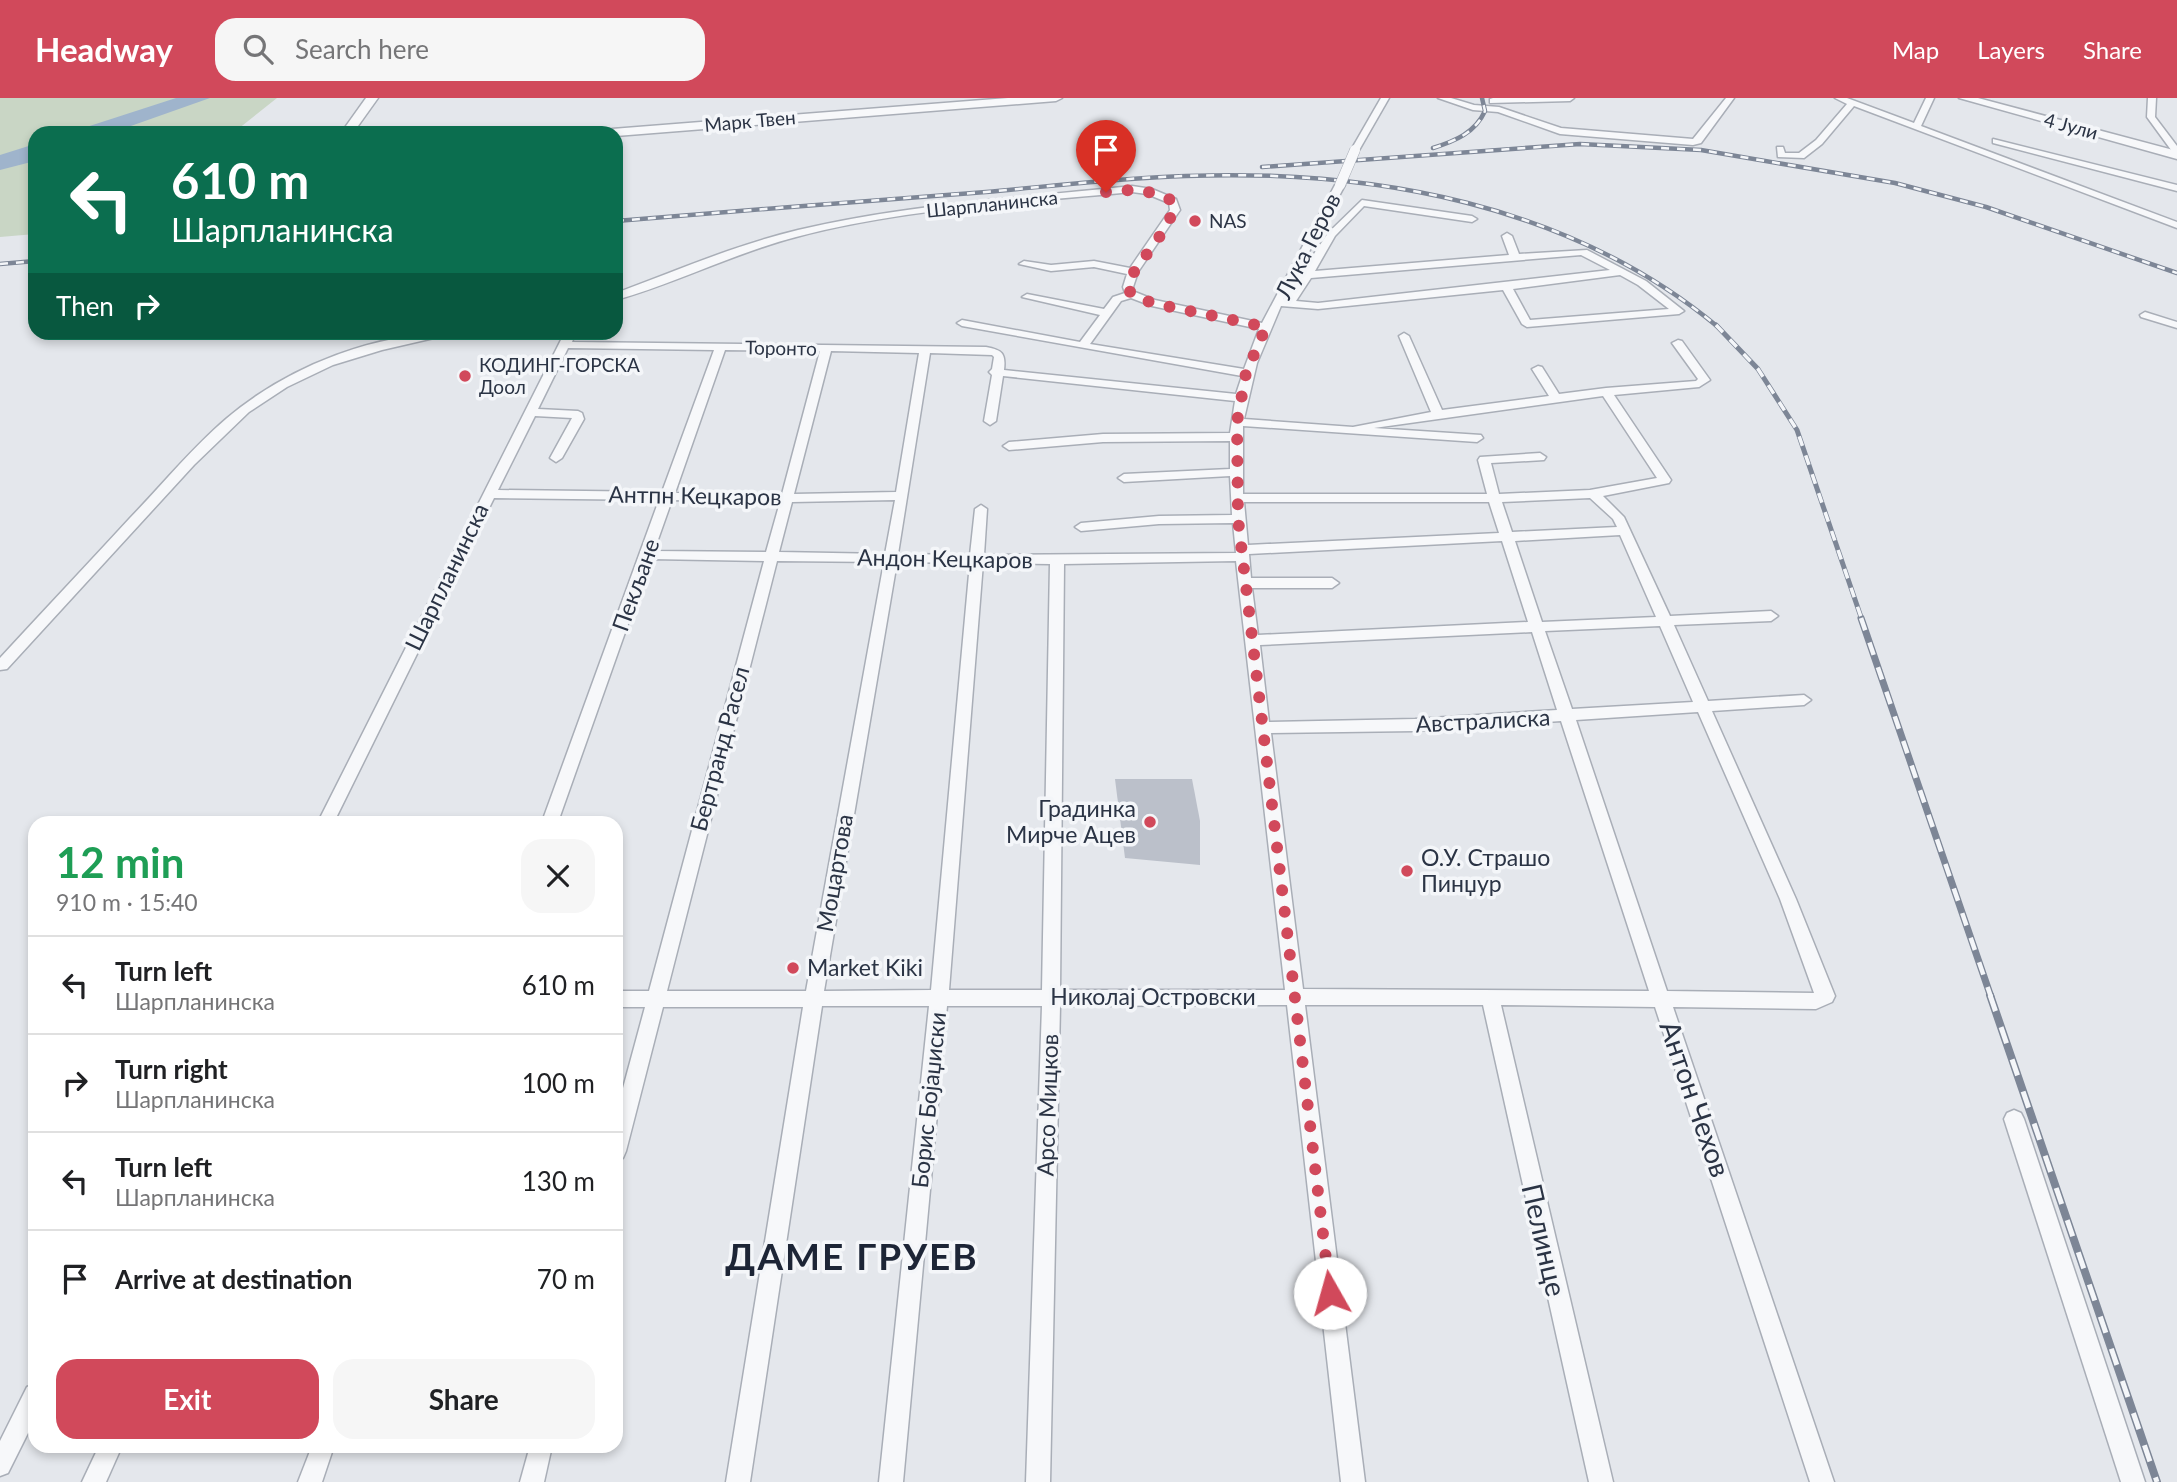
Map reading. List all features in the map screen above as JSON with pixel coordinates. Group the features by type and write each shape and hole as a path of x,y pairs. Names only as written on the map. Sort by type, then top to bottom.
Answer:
{"street":[{"path":"352,126 372,98"},
{"name":"Марк Твен","path":"623,132 1056,98"},
{"name":"Лука Геров","path":"1353,1482 1245,583 1238,519 1237,430 1246,373 1266,327 1283,304 1355,150 1385,98"},
{"path":"1442,98 1473,107 1499,110 1560,131 1698,141 1730,98"},
{"path":"1491,100 1570,98"},
{"path":"1839,98 2177,225"},
{"path":"1916,127 1930,98"},
{"name":"4 Јули","path":"1965,98 2177,152"},
{"path":"2152,98 2151,117 2177,152"},
{"path":"1491,100 1499,110"},
{"path":"1780,149 1781,155 1801,156 1819,142 1852,103"},
{"path":"1996,141 2177,188"},
{"name":"Шарпланинска","path":"623,294 745,249 823,227 922,212 1132,189 1160,195 1173,201 1175,210 1133,272 1128,287 1131,294"},
{"path":"1283,304 1308,275 1331,235 1362,203 1472,219"},
{"path":"1507,236 1516,259"},
{"path":"1308,275 1583,253 1662,296 1679,311 1527,324 1506,287"},
{"path":"1024,264 1051,268 1094,264 1133,272"},
{"path":"1283,304 1318,306 1622,272"},
{"path":"1083,346 1117,299 1131,294 1152,303 1266,327"},
{"path":"1027,296 1107,313"},
{"path":"2145,315 2177,325"},
{"path":"962,323 1246,373"},
{"path":"1404,336 1438,414"},
{"path":"2,665 211,439 261,398 312,370 363,352 410,340"},
{"name":"Шарпланинска","path":"329,816 488,494 568,340"},
{"name":"Торонто","path":"588,340 721,347 925,348 996,352 1000,357 996,373"},
{"path":"1358,429 1394,420 1555,397 1699,384 1703,380 1702,377 1678,343"},
{"name":"Пекљане","path":"552,816 721,347"},
{"name":"Моцартова","path":"738,1482 814,997 902,496 925,348"},
{"name":"Бертранд Расел","path":"623,1124 826,349"},
{"path":"1538,369 1555,397"},
{"path":"990,421 996,373 1241,398"},
{"path":"1237,498 1494,498 1595,495 1665,480 1606,391"},
{"path":"531,412 578,415 556,458"},
{"path":"1009,446 1237,430 1358,429 1408,436 1477,438"},
{"name":"Антон Чехов","path":"1540,457 1489,457 1484,460 1494,498 1822,1482"},
{"path":"1124,478 1237,472"},
{"name":"Антпн Кецкаров","path":"488,494 787,498 902,496"},
{"path":"1595,495 1618,517 1702,708"},
{"name":"Борис Бојаџиски","path":"891,1482 939,998 981,509"},
{"path":"1081,527 1159,520 1238,519"},
{"name":"Андон Кецкаров","path":"647,555 1057,560 1243,554 1625,531"},
{"name":"Арсо Мицков","path":"1038,1482 1051,996 1057,560"},
{"path":"1245,583 1332,583"},
{"path":"1252,640 1771,616"},
{"name":"Австралиска","path":"1264,727 1415,725 1804,700"},
{"name":"Николај Островски","path":"623,999 1051,996 1816,1001 1826,996 1826,991 1702,708"},
{"name":"Пелинце","path":"1490,997 1601,1482"},
{"path":"2014,1119 2133,1482"},
{"path":"0,1465 28,1409"},
{"path":"94,1482 108,1453"},
{"path":"310,1482 320,1453"},
{"path":"532,1482 539,1453"}],"green space":[{"path":"0,98 277,98 242,126 28,126 28,235 0,237"}],"water":[{"path":"176,98 210,98 131,126 90,126"},
{"path":"28,146 28,163 0,170 0,155"}],"building":[{"name":"Градинка Мирче Ацев","path":"1115,779 1192,779 1200,821 1200,865 1125,858"}],"railway":[{"path":"1433,148 1456,139 1476,125 1485,111 1482,98"},
{"path":"1262,167 1580,144 1701,150 1895,183 1986,207 2177,273"},
{"path":"623,220 1161,177 1256,175 1327,179 1397,188 1467,203 1534,223 1599,251 1660,285 1718,327"},
{"path":"0,264 28,262"},
{"path":"1718,327 1758,369 1797,430 1862,620"},
{"path":"1861,618 1991,997"},
{"path":"1990,995 2157,1482"}],"place":[{"name":"NAS","path":"1195,221"},
{"name":"КОДИНГ-ГОРСКА Доол","path":"465,376"},
{"name":"Градинка Мирче Ацев","path":"1150,822"},
{"name":"О.У. Страшо Пинџур","path":"1407,871"},
{"name":"Market Kiki","path":"793,968"}],"district":[{"name":"ДАМЕ ГРУЕВ","path":"852,1257"}],"route":[{"path":"1106,192 1132,189 1149,191 1173,201 1175,210 1169,221 1133,272 1128,287 1131,294 1152,303 1266,327 1246,373 1237,422 1238,519 1330,1293"}]}
